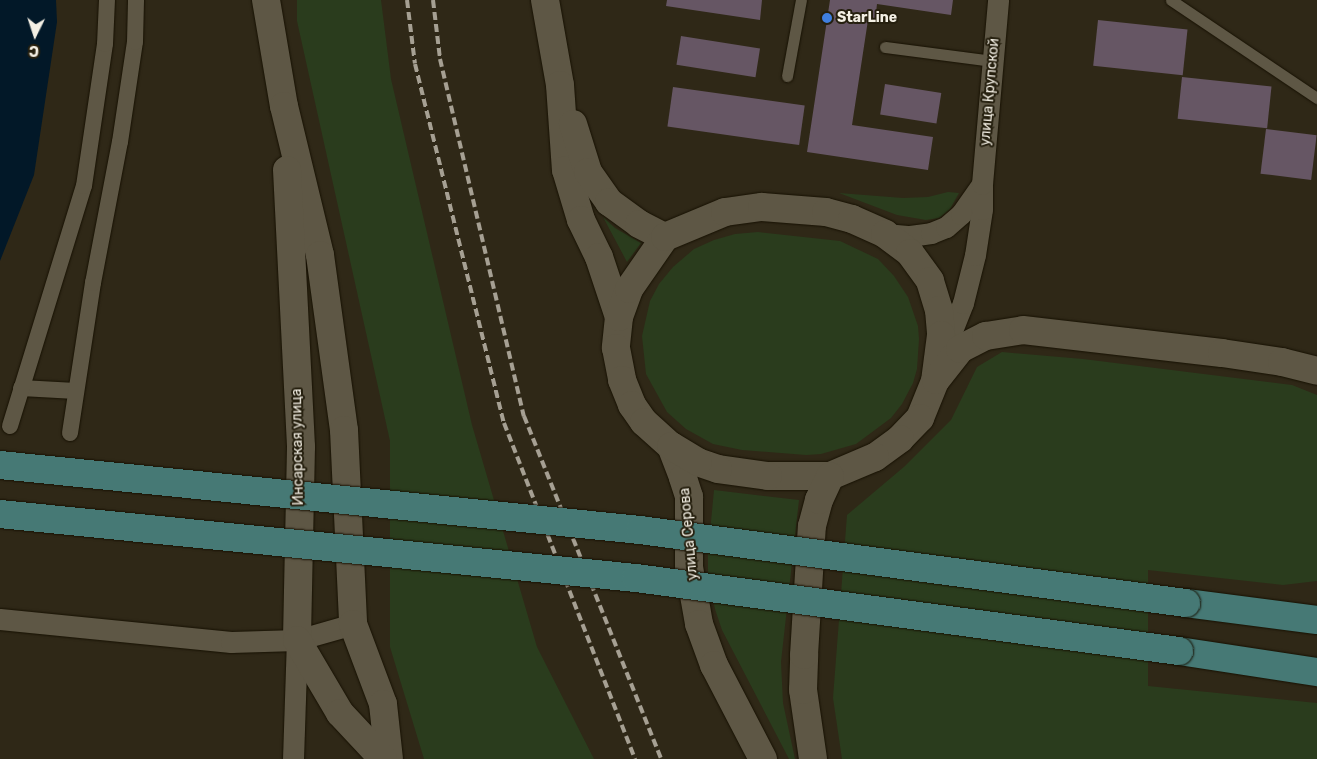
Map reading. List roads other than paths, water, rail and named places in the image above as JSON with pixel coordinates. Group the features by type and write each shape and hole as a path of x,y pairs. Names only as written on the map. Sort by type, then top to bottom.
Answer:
{"main road":[{"path":"0,464 640,530 1186,603 1310,616"},
{"path":"0,514 636,578 1179,651 1317,672"}],"street":[{"path":"10,426 84,186 105,44 106,0"},
{"path":"70,433 93,283 120,142 134,42 136,0"},
{"name":"Инсарская улица","path":"266,0 284,106 320,255 344,430 353,624 383,704 389,759"},
{"path":"545,0 560,85 566,170 581,220 599,257 619,316"},
{"name":"улица Крупской","path":"937,374 963,303 975,255 982,209 982,184 998,0"},
{"path":"560,85 588,172 599,188 609,202 626,215 665,236"},
{"name":"Инсарская улица","path":"284,106 301,447 297,640"},
{"name":"улица Крупской","path":"886,234 910,236 932,233 946,227 961,214 982,184"},
{"path":"762,207 826,212 852,219 886,234 910,253 930,282 939,310 941,335 937,374 920,418 900,439 874,457 830,476 797,477 738,473 698,462 672,446 644,422 632,405 622,380 616,348 619,316 629,289 665,236 725,212 762,207"},
{"path":"937,374 960,349 986,336 1023,330 1232,355 1282,362 1317,371"},
{"path":"21,388 76,391"},
{"name":"улица Серова","path":"672,446 689,497 689,567 699,624 714,665 763,759"},
{"path":"813,759 803,690 812,526 818,500 830,476"},
{"path":"0,620 231,642 297,640 353,624"},
{"path":"293,759 297,640"},
{"path":"297,640 340,713 383,759"}],"lane":[{"path":"787,76 801,0"},
{"path":"1171,0 1317,98"},
{"path":"885,47 993,61"}],"water":[{"path":"0,0 56,0 57,22 34,175 0,261"}],"railway":[{"path":"407,0 415,64 504,423 635,759"},
{"path":"433,0 440,59 524,416 661,759"}],"place":[{"name":"StarLine","path":"827,18"}]}
